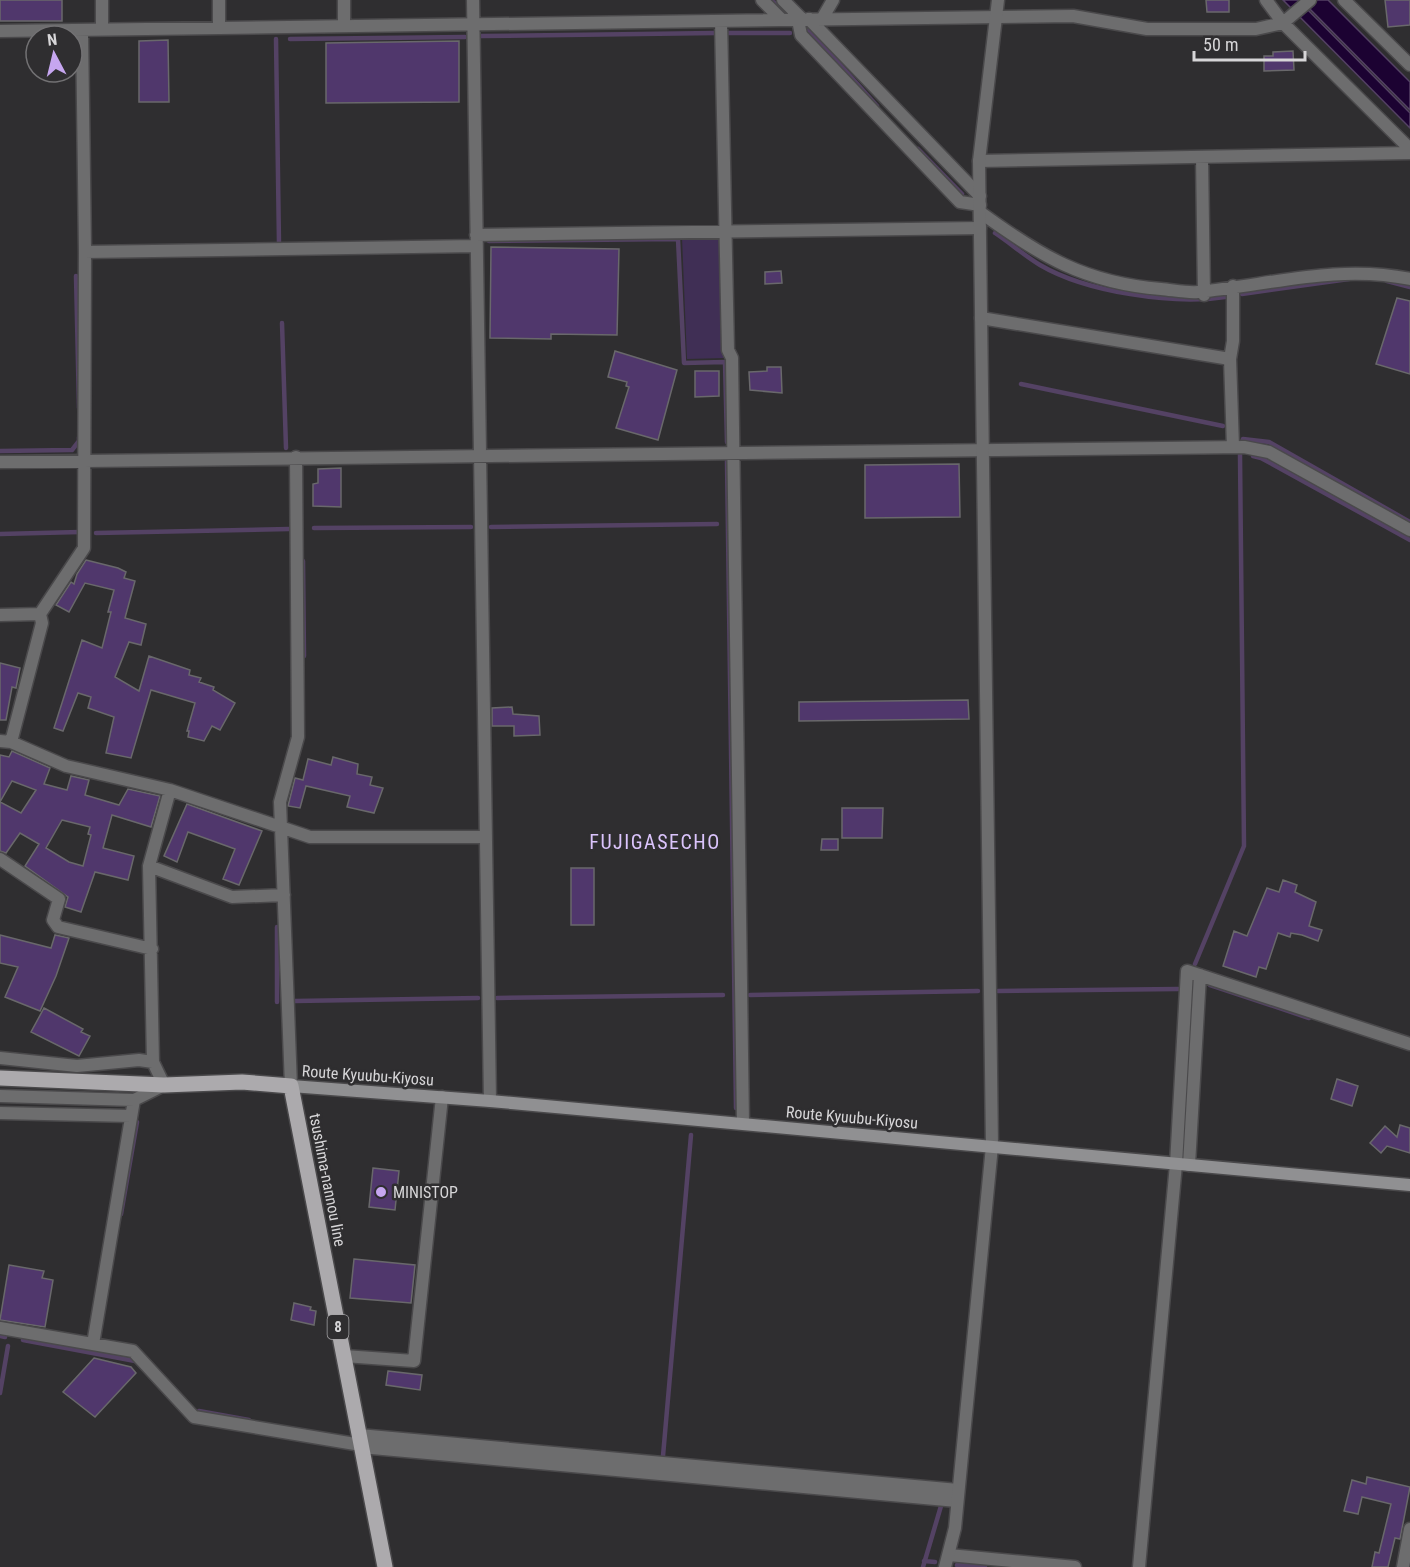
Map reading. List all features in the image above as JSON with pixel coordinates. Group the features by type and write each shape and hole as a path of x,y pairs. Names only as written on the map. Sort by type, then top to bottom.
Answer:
{"main road":[{"path":"0,1078 164,1085 242,1082 291,1086"},
{"name":"Route Kyuubu-Kiyosu","path":"291,1086 490,1101 1410,1185"},
{"name":"tsushima-nannou line","path":"291,1086 385,1567"}],"street":[{"path":"102,0 102,29"},
{"path":"219,0 219,28"},
{"path":"344,0 344,26"},
{"path":"473,0 484,837 490,1101"},
{"path":"762,0 782,20"},
{"path":"783,0 808,19 980,204 1027,246 1059,264 1116,283 1204,293 1233,286 1359,272 1410,279"},
{"path":"833,0 808,19 801,34 960,202 980,204"},
{"path":"998,0 979,161 992,1146 955,1528 947,1561 1075,1567"},
{"path":"1266,0 1410,151"},
{"path":"84,30 1073,16 1147,28 1256,29 1286,20 1310,0"},
{"path":"1344,0 1410,65"},
{"path":"721,21 728,350 732,358 734,452 743,1124"},
{"path":"0,31 24,31"},
{"path":"83,84 86,460 84,548 40,614 42,623 5,742 66,766 170,790 309,837 484,837"},
{"path":"979,161 1410,151"},
{"path":"1202,157 1204,293"},
{"path":"85,252 726,232 980,228"},
{"path":"1233,286 1233,341 1230,359 1233,447"},
{"path":"981,318 1230,359"},
{"path":"0,462 1233,447 1269,452 1410,530"},
{"path":"291,1086 280,802 298,737 296,457"},
{"path":"0,615 40,614"},
{"path":"0,1096 134,1100 164,1085 153,1062 149,866 170,790"},
{"path":"0,859 59,899 53,920 58,927 152,949"},
{"path":"149,866 232,897 284,895"},
{"path":"1139,1567 1176,1164 1187,971 1410,1044"},
{"path":"1190,1165 1200,975"},
{"path":"0,1058 77,1065 139,1060 153,1062"},
{"path":"344,1356 414,1362 442,1097"},
{"path":"93,1344 134,1100"},
{"path":"0,1113 131,1116"},
{"path":"0,1328 93,1344 139,1355 194,1417 361,1442 957,1496"},
{"path":"1403,1567 1410,1530"}],"shaded area":[{"path":"1283,0 1298,0 1410,113 1410,128"},
{"path":"1301,0 1328,0 1410,82 1410,110"},
{"path":"716,236 721,241 724,358 687,359 682,237"}],"building":[{"path":"0,0 62,0 62,21 0,21"},
{"path":"1206,0 1229,0 1229,12 1207,12"},
{"path":"1385,0 1410,0 1410,25 1388,27"},
{"path":"168,40 169,102 139,102 139,41"},
{"path":"459,41 459,102 326,103 326,43"},
{"path":"1293,51 1294,70 1264,71 1264,56 1273,56 1273,52"},
{"path":"491,247 619,249 617,335 551,334 551,339 490,338"},
{"path":"781,271 782,283 765,284 765,272"},
{"path":"1397,298 1410,301 1410,374 1376,364"},
{"path":"615,351 677,370 658,440 616,428 629,387 626,386 627,382 608,377"},
{"path":"767,367 781,367 782,393 750,390 749,372 767,371"},
{"path":"695,371 719,371 719,396 695,397"},
{"path":"959,464 960,517 865,518 865,465"},
{"path":"341,468 341,507 313,506 313,484 318,483 318,469"},
{"path":"86,560 118,568 126,572 124,578 135,581 125,618 146,624 141,645 129,642 115,677 139,691 149,656 190,670 189,675 201,678 199,682 214,687 213,690 235,703 220,730 212,726 204,741 188,737 189,731 187,731 195,703 151,690 131,758 106,753 114,717 88,708 91,697 78,693 63,731 54,728 82,640 102,648 111,612 108,612 114,590 85,583 69,612 56,605 71,582 74,584"},
{"path":"0,663 20,668 16,688 12,687 6,720 0,720"},
{"path":"968,700 969,719 799,721 799,702"},
{"path":"512,707 513,714 539,716 540,735 514,736 514,726 492,726 492,708"},
{"path":"12,751 50,768 44,784 67,790 71,776 89,780 85,795 119,805 128,789 160,796 151,827 112,815 103,848 134,856 128,880 95,872 81,912 65,907 68,897 25,866 39,844 20,833 6,853 0,851 0,802 0,755 9,757","holes":["12,781 36,790 21,813 0,802","62,820 90,827 88,834 91,835 83,866 69,862 46,848"]},
{"path":"333,757 358,764 357,774 372,777 370,785 383,788 374,813 347,807 350,796 306,786 300,808 288,806 295,778 303,780 308,759 331,765"},
{"path":"187,804 262,831 239,885 223,879 235,849 188,832 177,862 164,856"},
{"path":"842,808 883,808 882,838 842,838"},
{"path":"822,839 838,839 838,850 821,850"},
{"path":"571,868 594,868 594,925 571,925"},
{"path":"1283,880 1297,885 1295,892 1316,902 1309,926 1322,930 1318,941 1302,935 1291,933 1290,937 1278,933 1266,969 1259,967 1256,977 1223,966 1234,931 1247,936 1267,888 1279,892"},
{"path":"0,935 51,948 55,935 69,938 56,976 40,1011 5,997 18,967 0,963"},
{"path":"44,1008 83,1029 81,1032 90,1036 79,1056 31,1032"},
{"path":"1337,1079 1358,1086 1352,1106 1331,1099"},
{"path":"1400,1125 1410,1128 1410,1153 1387,1146 1381,1153 1370,1143 1385,1126 1397,1137"},
{"path":"373,1168 399,1171 395,1210 369,1207"},
{"path":"354,1259 415,1265 411,1303 350,1298"},
{"path":"9,1265 44,1271 42,1278 53,1280 45,1327 0,1320"},
{"path":"294,1303 311,1307 310,1310 316,1311 314,1325 291,1320"},
{"path":"94,1358 131,1367 136,1373 95,1417 63,1392"},
{"path":"388,1371 422,1375 420,1390 386,1385"},
{"path":"1367,1477 1410,1487 1400,1539 1395,1538 1388,1567 1372,1567 1375,1552 1379,1553 1391,1504 1362,1497 1358,1514 1344,1511 1352,1480 1366,1484"}],"waterway":[{"path":"771,0 783,10"},
{"path":"809,30 877,106"},
{"path":"481,36 716,33"},
{"path":"726,33 790,33"},
{"path":"290,39 465,37"},
{"path":"276,39 279,244"},
{"path":"918,149 962,194"},
{"path":"995,233 1040,265 1081,283 1156,298 1225,297"},
{"path":"489,241 678,239 684,363 725,362 727,442"},
{"path":"76,276 79,408"},
{"path":"1242,294 1349,279"},
{"path":"1387,281 1410,287"},
{"path":"282,323 286,448"},
{"path":"1021,384 1223,426"},
{"path":"0,451 72,450 79,441 79,437"},
{"path":"1243,439 1269,442 1410,522"},
{"path":"1195,964 1244,846 1240,455"},
{"path":"1253,456 1261,458 1410,540"},
{"path":"727,461 736,1108"},
{"path":"491,527 717,524"},
{"path":"314,528 471,527"},
{"path":"96,533 289,529"},
{"path":"0,534 80,532"},
{"path":"303,561 304,656"},
{"path":"277,927 277,1002"},
{"path":"1191,1013 1193,980"},
{"path":"1210,985 1309,1018"},
{"path":"998,991 1178,989"},
{"path":"750,995 978,991"},
{"path":"497,998 723,995"},
{"path":"295,1001 478,998"},
{"path":"121,1214 137,1122"},
{"path":"663,1456 691,1135"},
{"path":"0,1336 5,1337"},
{"path":"23,1340 135,1361"},
{"path":"0,1393 8,1346"},
{"path":"199,1411 249,1420"},
{"path":"923,1567 941,1506"},
{"path":"924,1561 935,1562"},
{"path":"957,1565 985,1567"}],"place":[{"name":"MINISTOP","path":"381,1192"}],"district":[{"name":"FUJIGASECHO","path":"655,842"}]}
